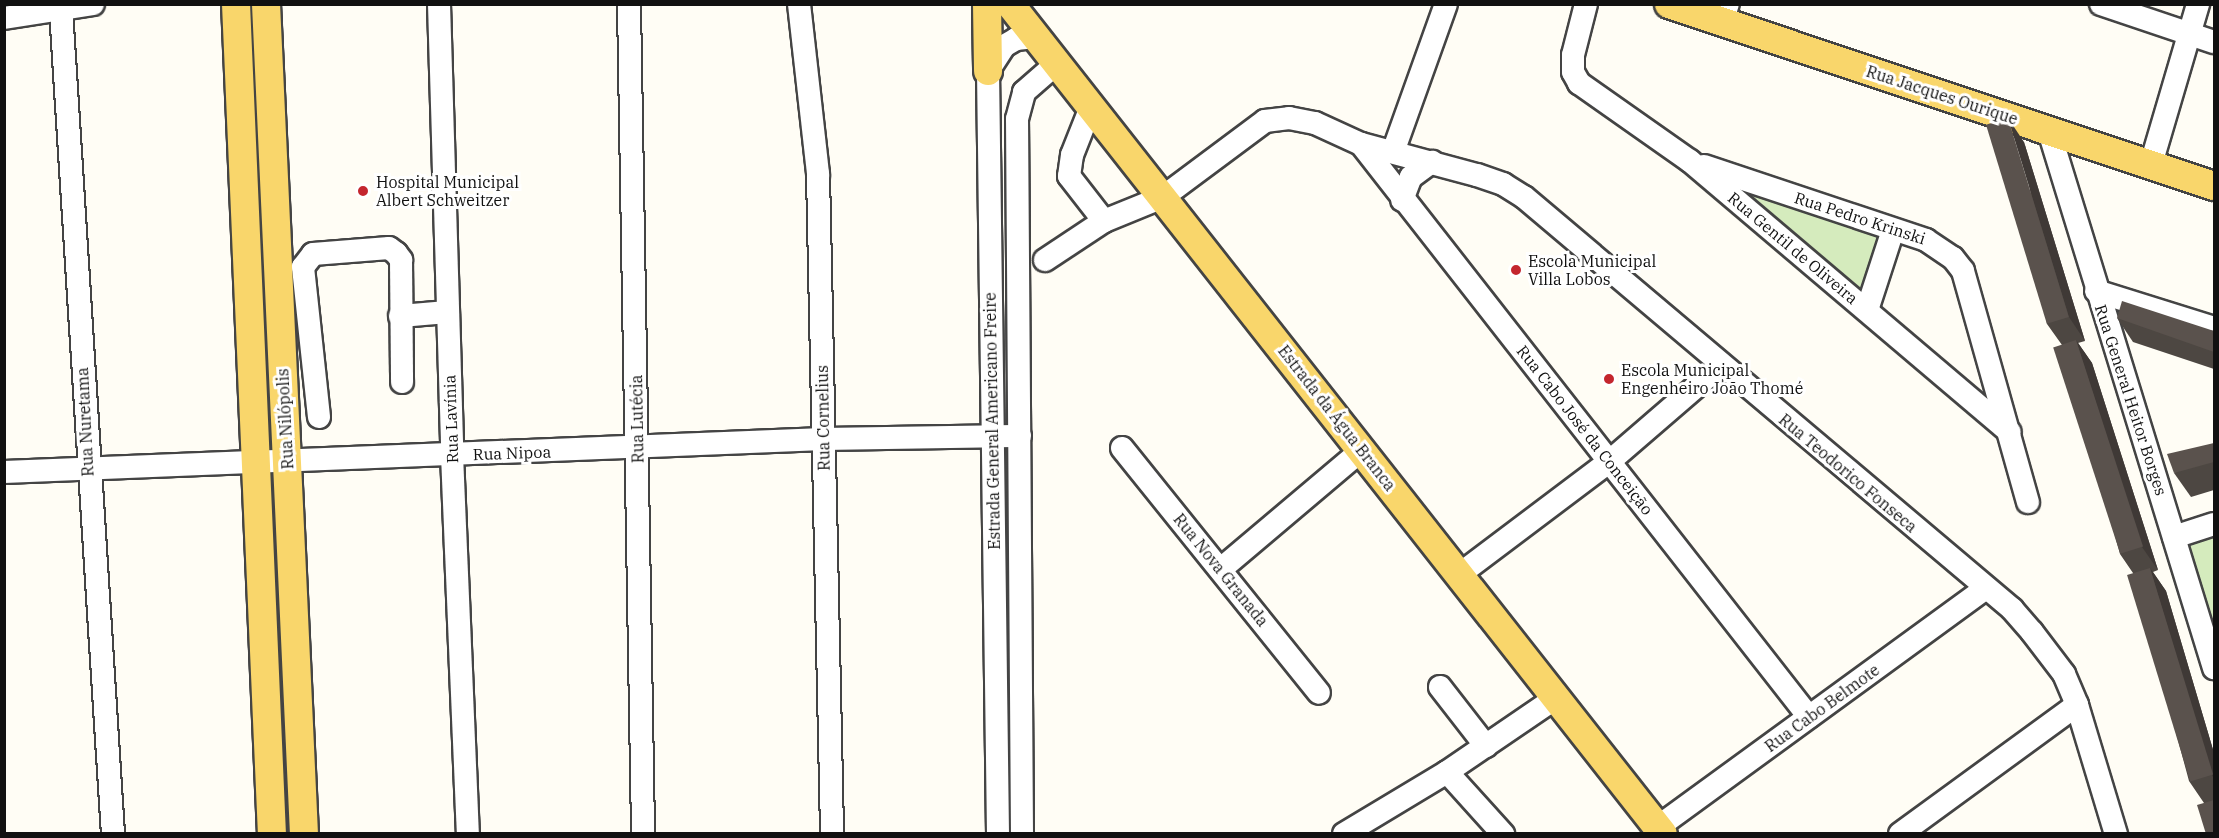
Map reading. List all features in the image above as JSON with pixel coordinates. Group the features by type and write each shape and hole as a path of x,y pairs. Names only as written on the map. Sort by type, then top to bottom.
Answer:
{"main road":[{"name":"Rua Nilópolis","path":"236,4 272,834"},
{"name":"Rua Nilópolis","path":"266,4 304,834"},
{"path":"987,4 988,71"},
{"name":"Estrada da Água Branca","path":"1010,4 1660,830"},
{"name":"Rua Jacques Ourique","path":"1669,4 1725,13 2049,131 2214,186"},
{"path":"247,253 278,252"},
{"path":"253,389 284,388"}],"street":[{"path":"4,18 93,4"},
{"name":"Rua Lavínia","path":"439,4 452,455 468,834"},
{"name":"Rua Lutécia","path":"629,4 643,834"},
{"name":"Rua Cornelius","path":"799,4 818,174 832,834"},
{"path":"1393,153 1446,4"},
{"name":"Rua Gentil de Oliveira","path":"1586,4 1573,72 1588,91 1690,161 2010,432"},
{"path":"2101,4 2214,42"},
{"path":"2151,164 2198,4"},
{"name":"Rua Nuretama","path":"62,10 87,468 113,834"},
{"path":"988,71 1004,46 1016,39 1035,38"},
{"name":"Estrada General Americano Freire","path":"1022,834 1018,109 1029,85 1056,64"},
{"name":"Estrada General Americano Freire","path":"988,71 998,834"},
{"path":"1091,107 1072,155 1069,176 1104,221"},
{"name":"Rua Teodorico Fonseca","path":"1045,260 1104,221 1163,197 1265,121 1289,118 1315,123 1360,144 1432,162 1503,184 1524,197 1720,366 2012,609 2049,652 2077,705 2116,834"},
{"name":"Rua General Heitor Borges","path":"2049,131 2096,291 2165,472 2174,537 2214,668"},
{"name":"Rua Cabo José da Conceição","path":"1360,144 1809,717"},
{"name":"Rua Pedro Krinski","path":"1690,161 1941,247 1963,271 2028,502"},
{"path":"1402,200 1411,177 1432,162"},
{"path":"1867,310 1893,230"},
{"path":"318,417 303,267 313,254 389,248 401,260 402,382"},
{"path":"2096,291 2214,328"},
{"path":"400,316 448,312"},
{"path":"1460,574 1610,461 1720,366"},
{"name":"Rua Nipoa","path":"4,472 823,439 1020,436"},
{"name":"Rua Nova Granada","path":"1122,448 1319,693"},
{"path":"1221,569 1362,450"},
{"path":"2174,537 2214,524"},
{"name":"Rua Cabo Belmote","path":"1660,830 1809,717 1986,588"},
{"path":"1440,687 1486,746"},
{"path":"1344,834 1447,772 1557,697"},
{"path":"1900,834 2077,705"},
{"path":"1447,772 1503,834"}],"green space":[{"path":"1690,161 1893,230 1867,310"},
{"path":"2214,524 2214,664 2174,537"}],"building":[{"path":"2008,118 2069,317 2047,324 1986,125"},
{"path":"2122,301 2214,331 2214,352 2117,318"},
{"path":"2076,340 2143,546 2120,554 2053,347"},
{"path":"2214,443 2214,462 2174,473 2167,454"},
{"path":"2150,568 2213,775 2190,782 2127,575"},
{"path":"2214,800 2214,834 2206,834 2197,805"}],"place":[{"name":"Hospital Municipal Albert Schweitzer","path":"363,191"},
{"name":"Escola Municipal Villa Lobos","path":"1516,270"},
{"name":"Escola Municipal Engenheiro João Thomé","path":"1609,379"}]}
